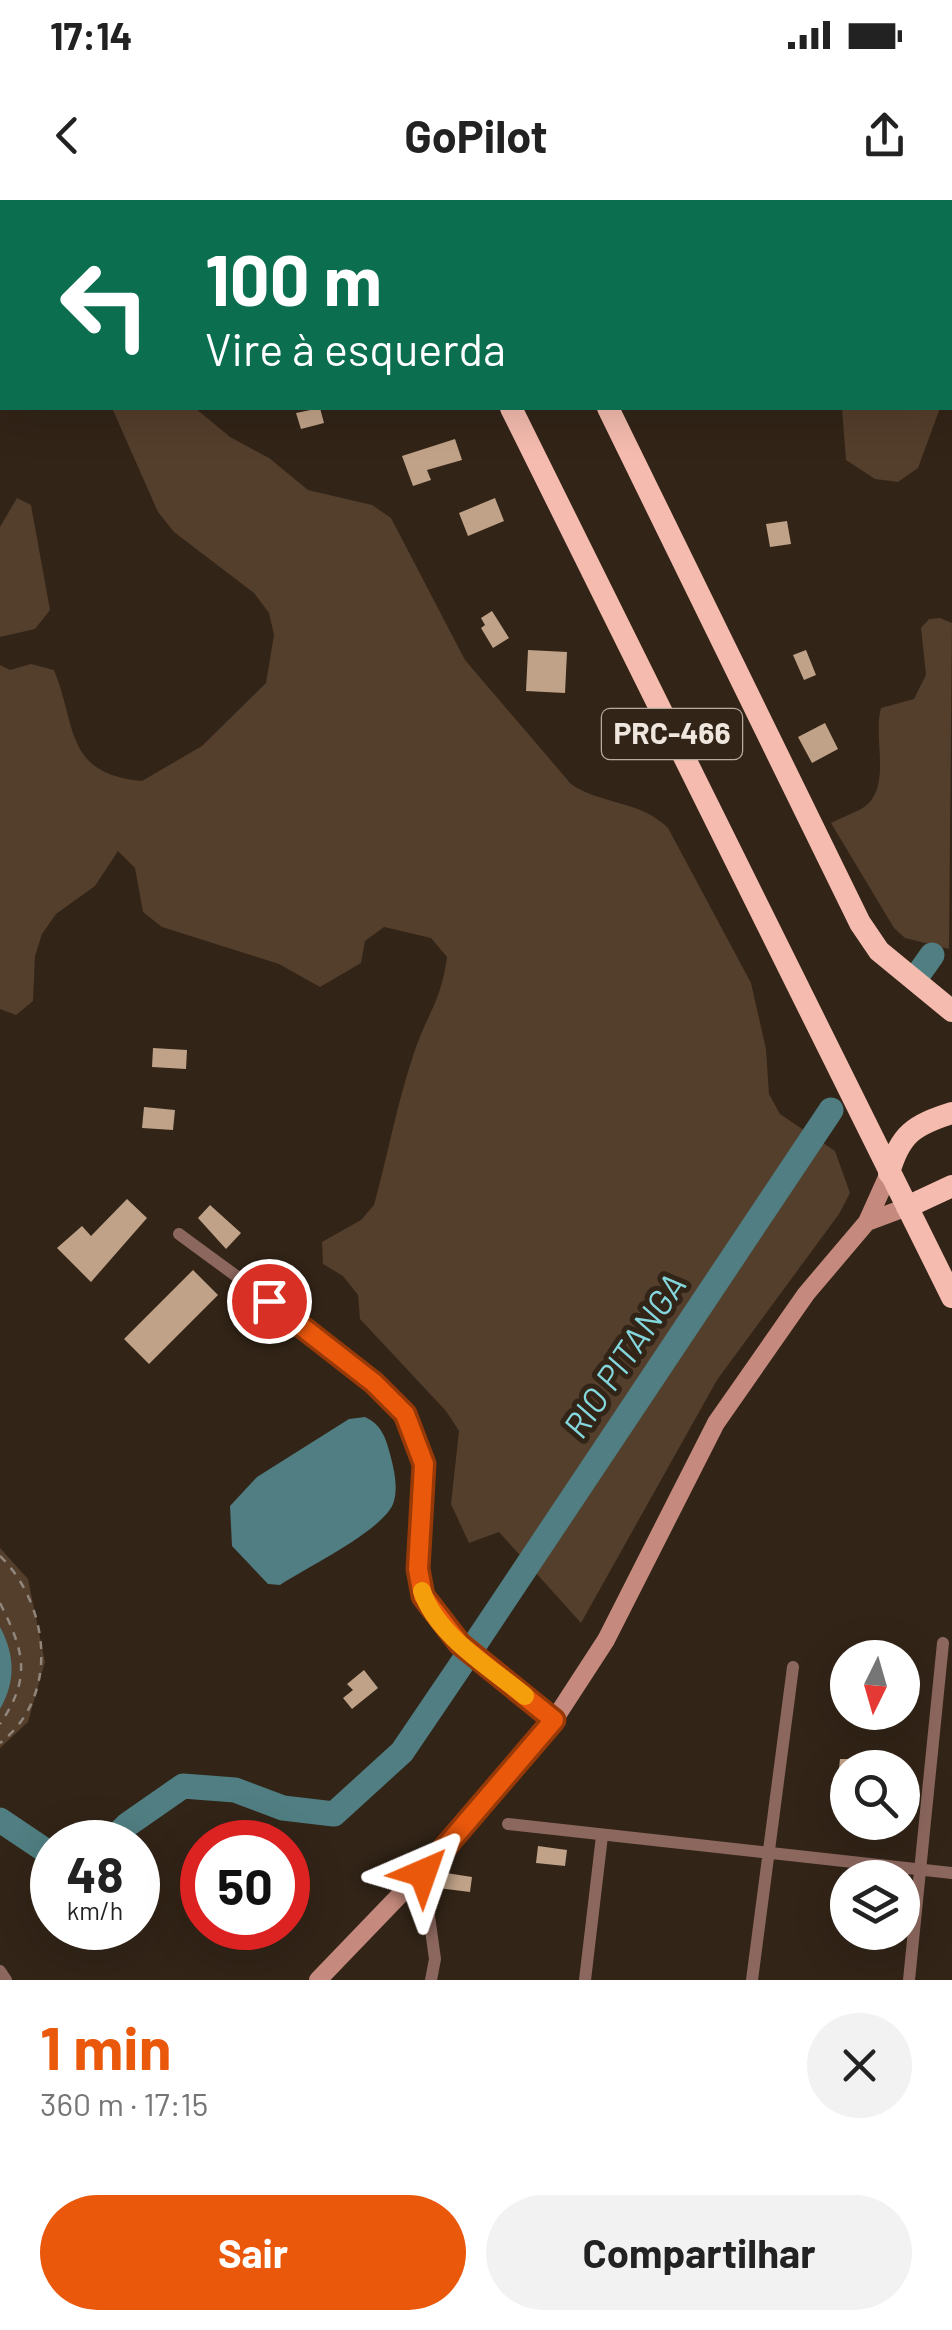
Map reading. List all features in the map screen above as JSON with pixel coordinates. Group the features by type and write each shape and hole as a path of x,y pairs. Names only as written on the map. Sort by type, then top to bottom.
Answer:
{"highway":[{"name":"PRC-466","path":"512,410 952,1298"},
{"name":"PRC-466","path":"609,410 860,924 878,950 952,1011"},
{"path":"889,1173 899,1141 918,1126 952,1113"},
{"path":"907,1207 952,1186"}],"main road":[{"path":"318,1980 423,1873 554,1720 606,1640 716,1423 806,1294 867,1222 889,1173"},
{"path":"867,1222 907,1207"}],"street":[{"path":"179,1234 329,1346 405,1414 424,1464 418,1569 423,1596 460,1644 554,1720"},
{"path":"919,1860 943,1643"},
{"path":"752,1980 793,1667"},
{"path":"508,1824 830,1861"},
{"path":"584,1980 602,1836"},
{"path":"920,1872 952,1873"},
{"path":"423,1873 435,1959 432,1980"},
{"path":"909,1980 912,1950"},
{"path":"0,1971 6,1980"}],"path":[{"path":"0,1556 29,1594 42,1664 40,1688 25,1718 0,1743"},
{"path":"0,1603 18,1640 23,1669 17,1700 0,1724"}],"shaded area":[{"path":"113,410 197,410 230,437 269,458 308,490 372,505 391,518 465,660 571,784 645,812 668,828 751,983 766,1049 769,1094 780,1114 835,1151 850,1193 839,1214 717,1380 581,1623 499,1532 469,1543 451,1504 459,1431 446,1411 360,1319 358,1295 343,1276 323,1264 322,1242 361,1220 374,1205 408,1072 444,972 447,957 431,938 384,927 365,941 361,963 320,987 279,964 162,927 143,912 135,868 118,851 95,886 56,914 42,934 35,956 33,1001 16,1015 0,1009 0,665 10,670 31,664 54,670 71,728 86,758 117,777 142,781 202,746 266,683 274,635 269,613 254,593 174,532 158,512"},
{"path":"842,410 939,410 918,468 898,482 875,479 846,460"},
{"path":"17,498 31,505 50,610 35,629 0,637 0,527"},
{"path":"929,619 952,623 949,949 905,938 894,928 831,823 861,809 877,790 881,708 914,699 926,675 921,628"},
{"path":"0,1548 28,1579 45,1662 28,1722 0,1748"}],"water":[{"path":"365,1417 375,1423 387,1442 396,1489 388,1512 361,1535 280,1585 268,1584 232,1546 230,1506 257,1477 349,1419"},
{"path":"0,1627 12,1668 0,1709"}],"building":[{"path":"321,410 324,423 301,429 296,413"},
{"path":"455,439 462,460 427,470 431,480 413,486 402,456"},
{"path":"495,498 504,521 468,536 459,513"},
{"path":"787,521 791,544 770,547 766,524"},
{"path":"492,611 509,638 493,648 481,628 485,625 481,618"},
{"path":"528,650 567,652 565,693 526,691"},
{"path":"806,650 816,675 804,680 793,655"},
{"path":"825,723 838,749 812,763 798,737"},
{"path":"153,1048 187,1050 186,1069 152,1067"},
{"path":"144,1107 175,1110 173,1130 142,1128"},
{"path":"127,1199 147,1218 91,1282 57,1248 82,1226 91,1236"},
{"path":"210,1205 241,1233 226,1249 198,1218"},
{"path":"193,1270 218,1295 149,1364 124,1339"},
{"path":"364,1670 378,1688 352,1709 343,1698 353,1690 347,1684"},
{"path":"538,1846 567,1850 565,1866 536,1863"},
{"path":"440,1872 472,1877 470,1892 438,1888"}],"waterway":[{"name":"RIO PITANGA","path":"920,972 932,955"},
{"name":"RIO PITANGA","path":"477,1641 831,1110"},
{"name":"RIO PITANGA","path":"134,1820 183,1786 235,1790 283,1808 334,1814 402,1752 463,1662"},
{"name":"RIO PITANGA","path":"0,1820 30,1840"}],"slow traffic":[{"path":"422,1591 433,1614 460,1644 525,1696"}],"route":[{"path":"269,1301 374,1383 405,1414 418,1437 424,1464 418,1569 423,1596 433,1614 460,1644 554,1720 423,1873"}]}
